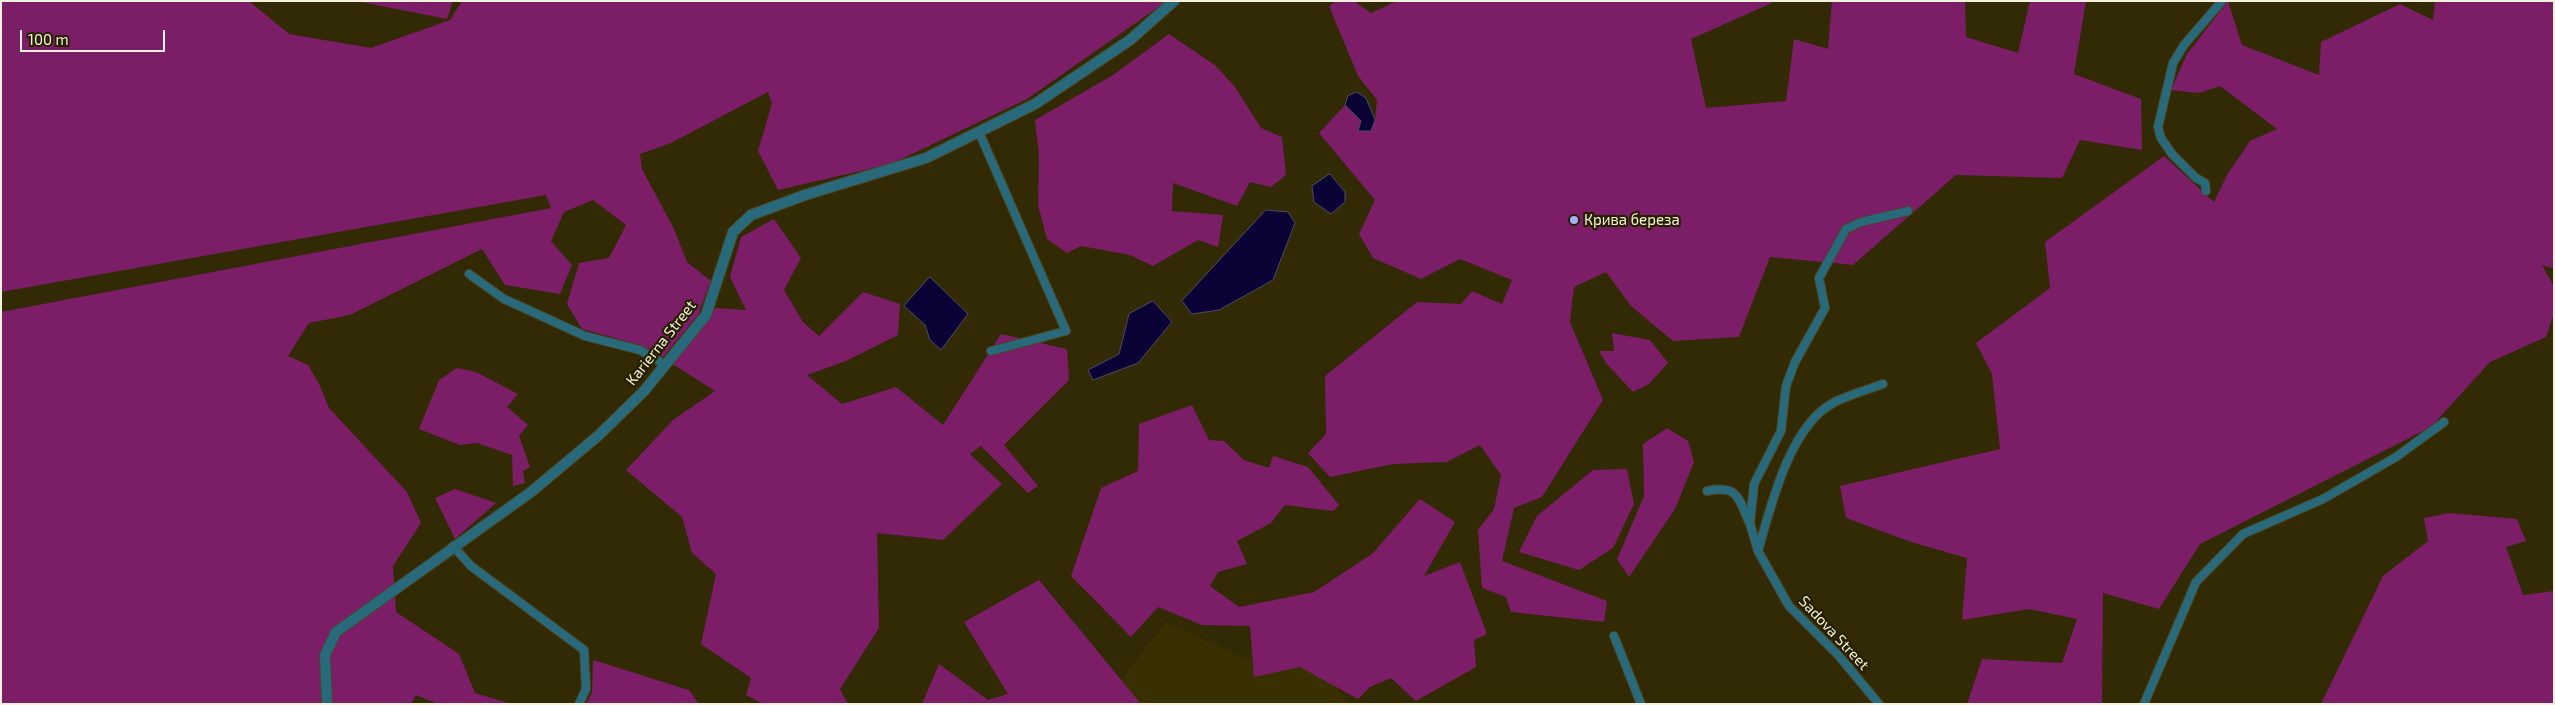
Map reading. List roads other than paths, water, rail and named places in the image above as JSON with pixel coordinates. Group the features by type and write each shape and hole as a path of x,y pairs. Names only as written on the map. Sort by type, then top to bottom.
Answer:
{"street":[{"name":"Karierna Street","path":"327,704 326,655 336,632 453,546 531,492 599,435 644,390 706,315 733,232 751,215 805,195 926,158 979,132 1034,104 1090,67 1130,40 1174,1"},
{"path":"2206,191 2205,183 2196,178 2172,154 2161,138 2158,127 2172,63 2184,45 2222,1"},
{"path":"979,132 1066,331 991,351"},
{"path":"1750,524 1754,484 1781,431 1786,386 1795,362 1825,308 1819,278 1846,230 1861,222 1908,211"},
{"path":"469,274 504,299 585,336 640,350 664,364"},
{"path":"1758,551 1774,497 1788,459 1811,421 1832,404 1883,384"},
{"path":"2144,704 2196,582 2243,534 2322,498 2396,457 2444,422"},
{"path":"1708,491 1732,490 1736,494 1750,524"},
{"name":"Sadova Street","path":"1750,524 1758,551 1789,606 1839,656 1879,704"},
{"path":"453,546 471,566 584,650 586,689 578,704"},
{"path":"1614,636 1641,704"}],"place":[{"name":"Крива береза","path":"1574,220"}]}
